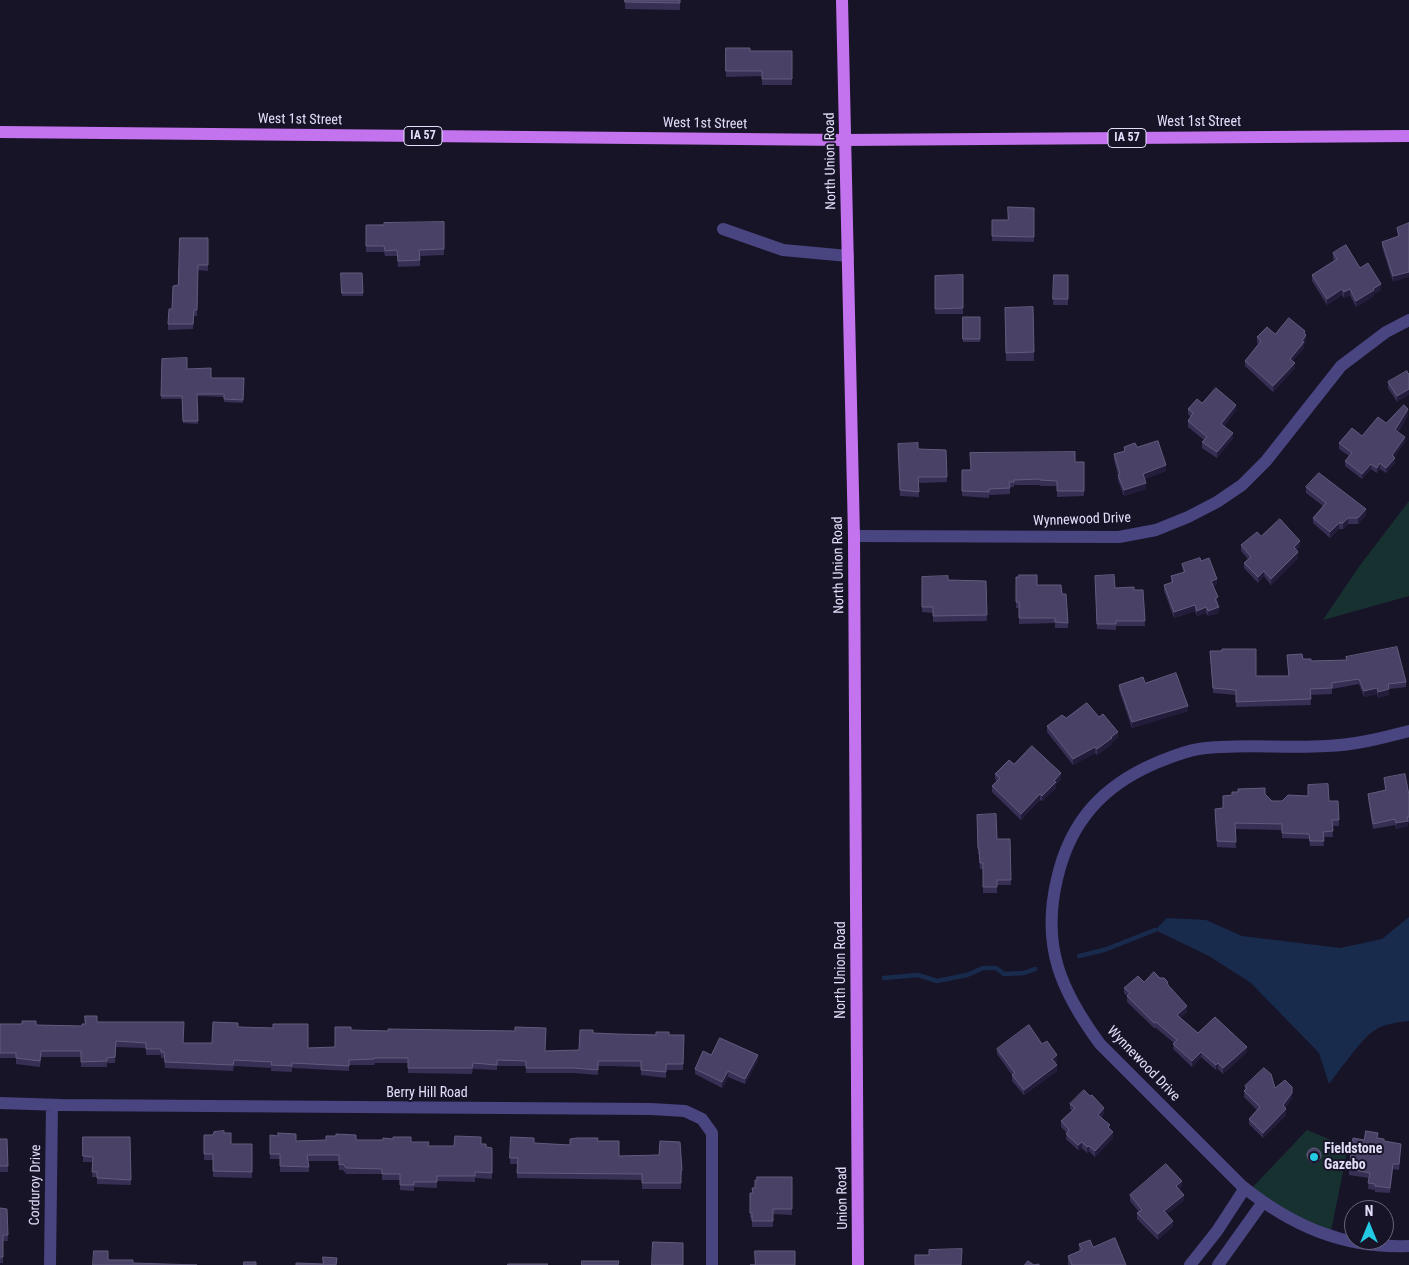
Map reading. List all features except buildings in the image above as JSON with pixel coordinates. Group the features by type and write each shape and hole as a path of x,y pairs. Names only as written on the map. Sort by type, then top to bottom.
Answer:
{"main road":[{"name":"North Union Road","path":"842,0 854,536 857,1130"},
{"name":"West 1st Street","path":"0,132 845,140 1409,136"},
{"name":"Union Road","path":"857,1130 858,1265"}],"street":[{"path":"723,229 783,250 848,256"},
{"name":"Wynnewood Drive","path":"854,536 1119,537 1156,530 1188,518 1242,485 1266,461 1341,366 1380,336 1409,320"},
{"name":"Wynnewood Drive","path":"1409,731 1370,741 1328,746 1198,749 1165,759 1139,770 1096,801 1078,824 1067,846 1051,902 1051,931 1056,960 1066,990 1082,1019 1100,1044 1245,1188 1295,1223 1330,1236 1363,1244 1409,1246"},
{"name":"Berry Hill Road","path":"0,1103 52,1105 652,1109 685,1111 702,1119 712,1133 712,1265"},
{"name":"Corduroy Drive","path":"50,1265 52,1105"},
{"path":"1190,1265 1217,1231 1245,1188"},
{"path":"1218,1265 1263,1202"}],"green space":[{"path":"1409,501 1409,596 1323,620 1358,568"},
{"path":"1307,1130 1348,1147 1330,1236 1249,1191"}],"water":[{"path":"1409,917 1409,1021 1382,1026 1369,1034 1329,1084 1319,1053 1251,983 1209,956 1155,930 1167,918 1206,920 1242,936 1340,948 1382,939"}],"waterway":[{"path":"1079,956 1104,950 1155,930"},
{"path":"884,978 918,975 937,981 967,975 983,968 996,968 1004,974 1024,973 1035,969"}],"place":[{"name":"Fieldstone Gazebo","path":"1314,1157"}]}
